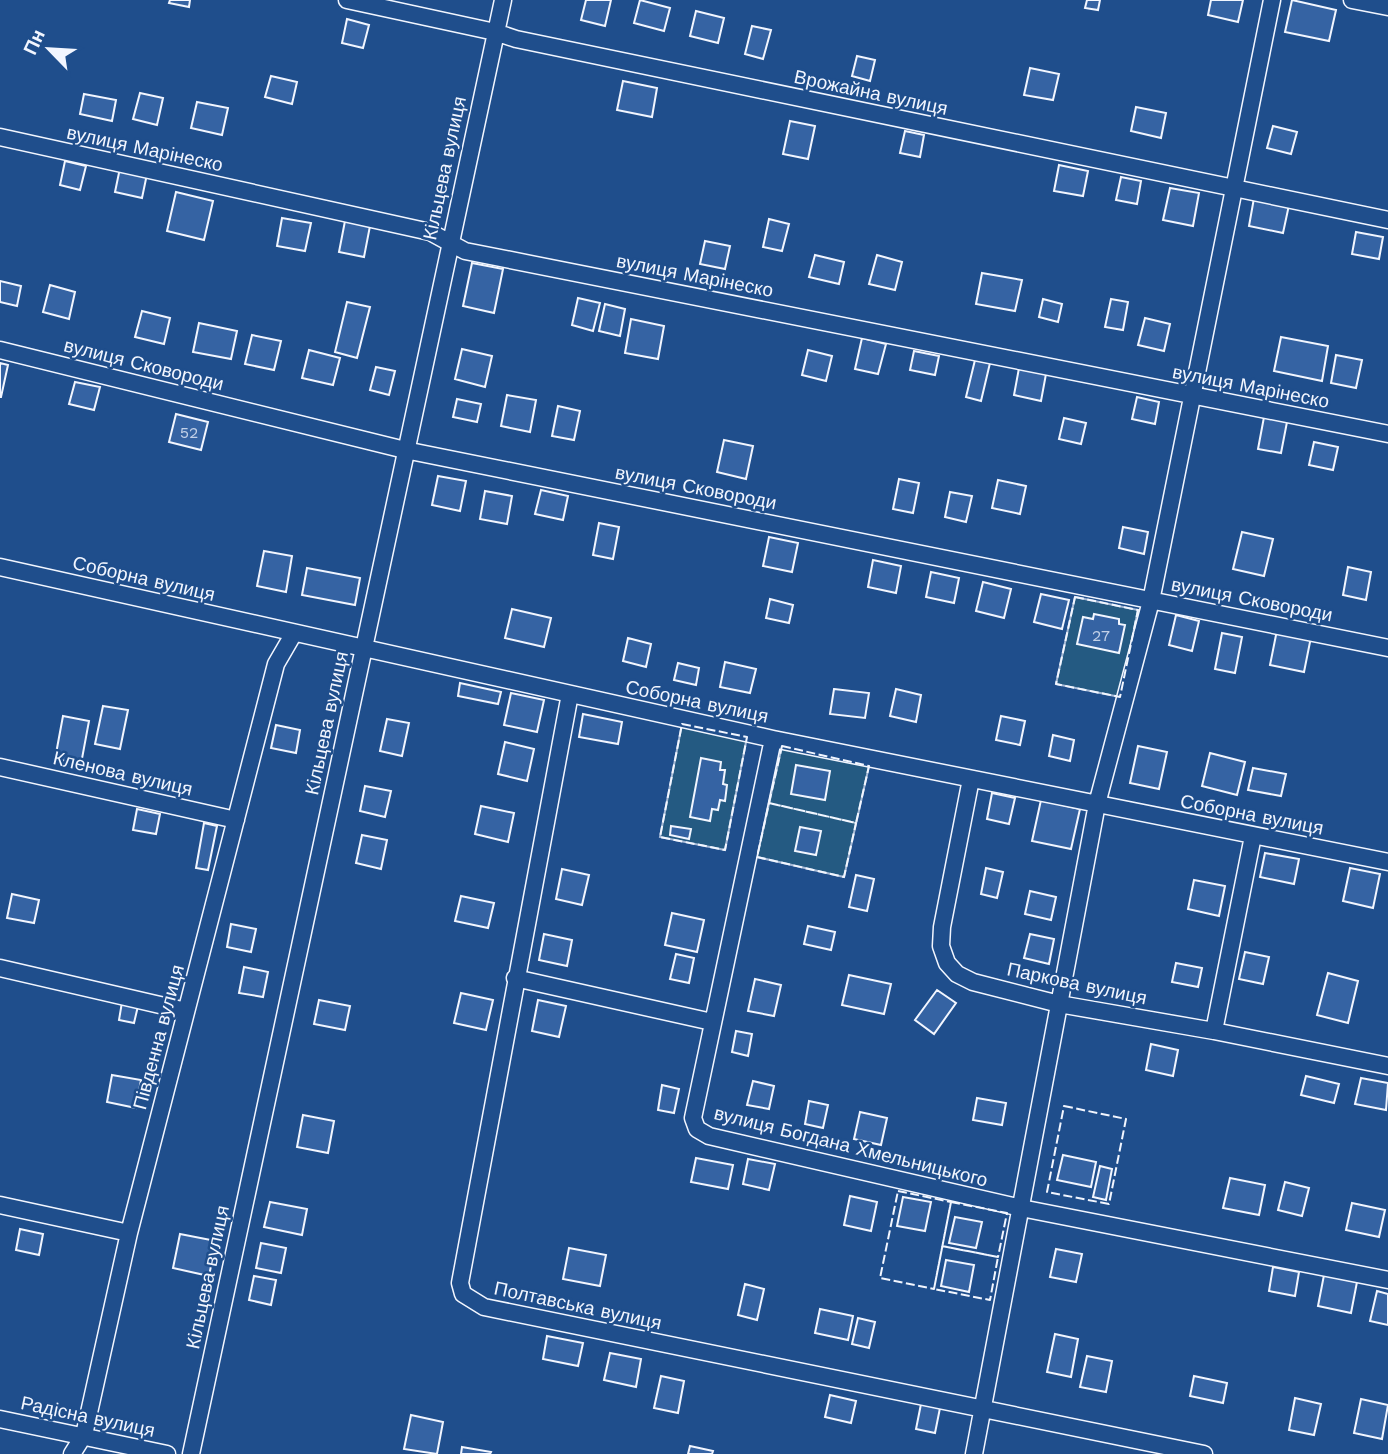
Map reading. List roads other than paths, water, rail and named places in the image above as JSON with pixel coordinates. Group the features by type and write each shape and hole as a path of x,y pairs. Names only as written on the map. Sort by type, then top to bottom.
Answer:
{"street":[{"name":"Врожайна вулиця","path":"347,0 516,39 1388,220"},
{"name":"Кільцева вулиця","path":"191,1454 503,0"},
{"path":"974,1454 1097,804 1151,601 1232,188 1272,0"},
{"path":"1352,0 1388,7"},
{"name":"вулиця Марінеско","path":"0,137 430,232 465,251 1388,434"},
{"name":"вулиця Сковороди","path":"0,350 405,450 1388,648"},
{"name":"Соборна вулиця","path":"0,567 774,739 1388,862"},
{"name":"Південна вулиця","path":"72,1454 84,1435 129,1233 276,664 294,633"},
{"name":"Полтавська вулиця","path":"570,694 460,1283 463,1294 484,1307 982,1411 1204,1454"},
{"name":"вулиця Богдана Хмельницького","path":"774,739 693,1118 697,1129 709,1136 1021,1208 1388,1280"},
{"name":"Кленова вулиця","path":"0,767 236,820"},
{"name":"Паркова вулиця","path":"971,779 942,927 941,946 947,963 957,974 973,982 1059,1004 1214,1031 1388,1066"},
{"path":"1214,1031 1253,836"},
{"path":"0,968 186,1011"},
{"path":"515,978 712,1022"},
{"path":"0,1205 129,1233"},
{"name":"Радісна вулиця","path":"0,1419 167,1454"}]}
